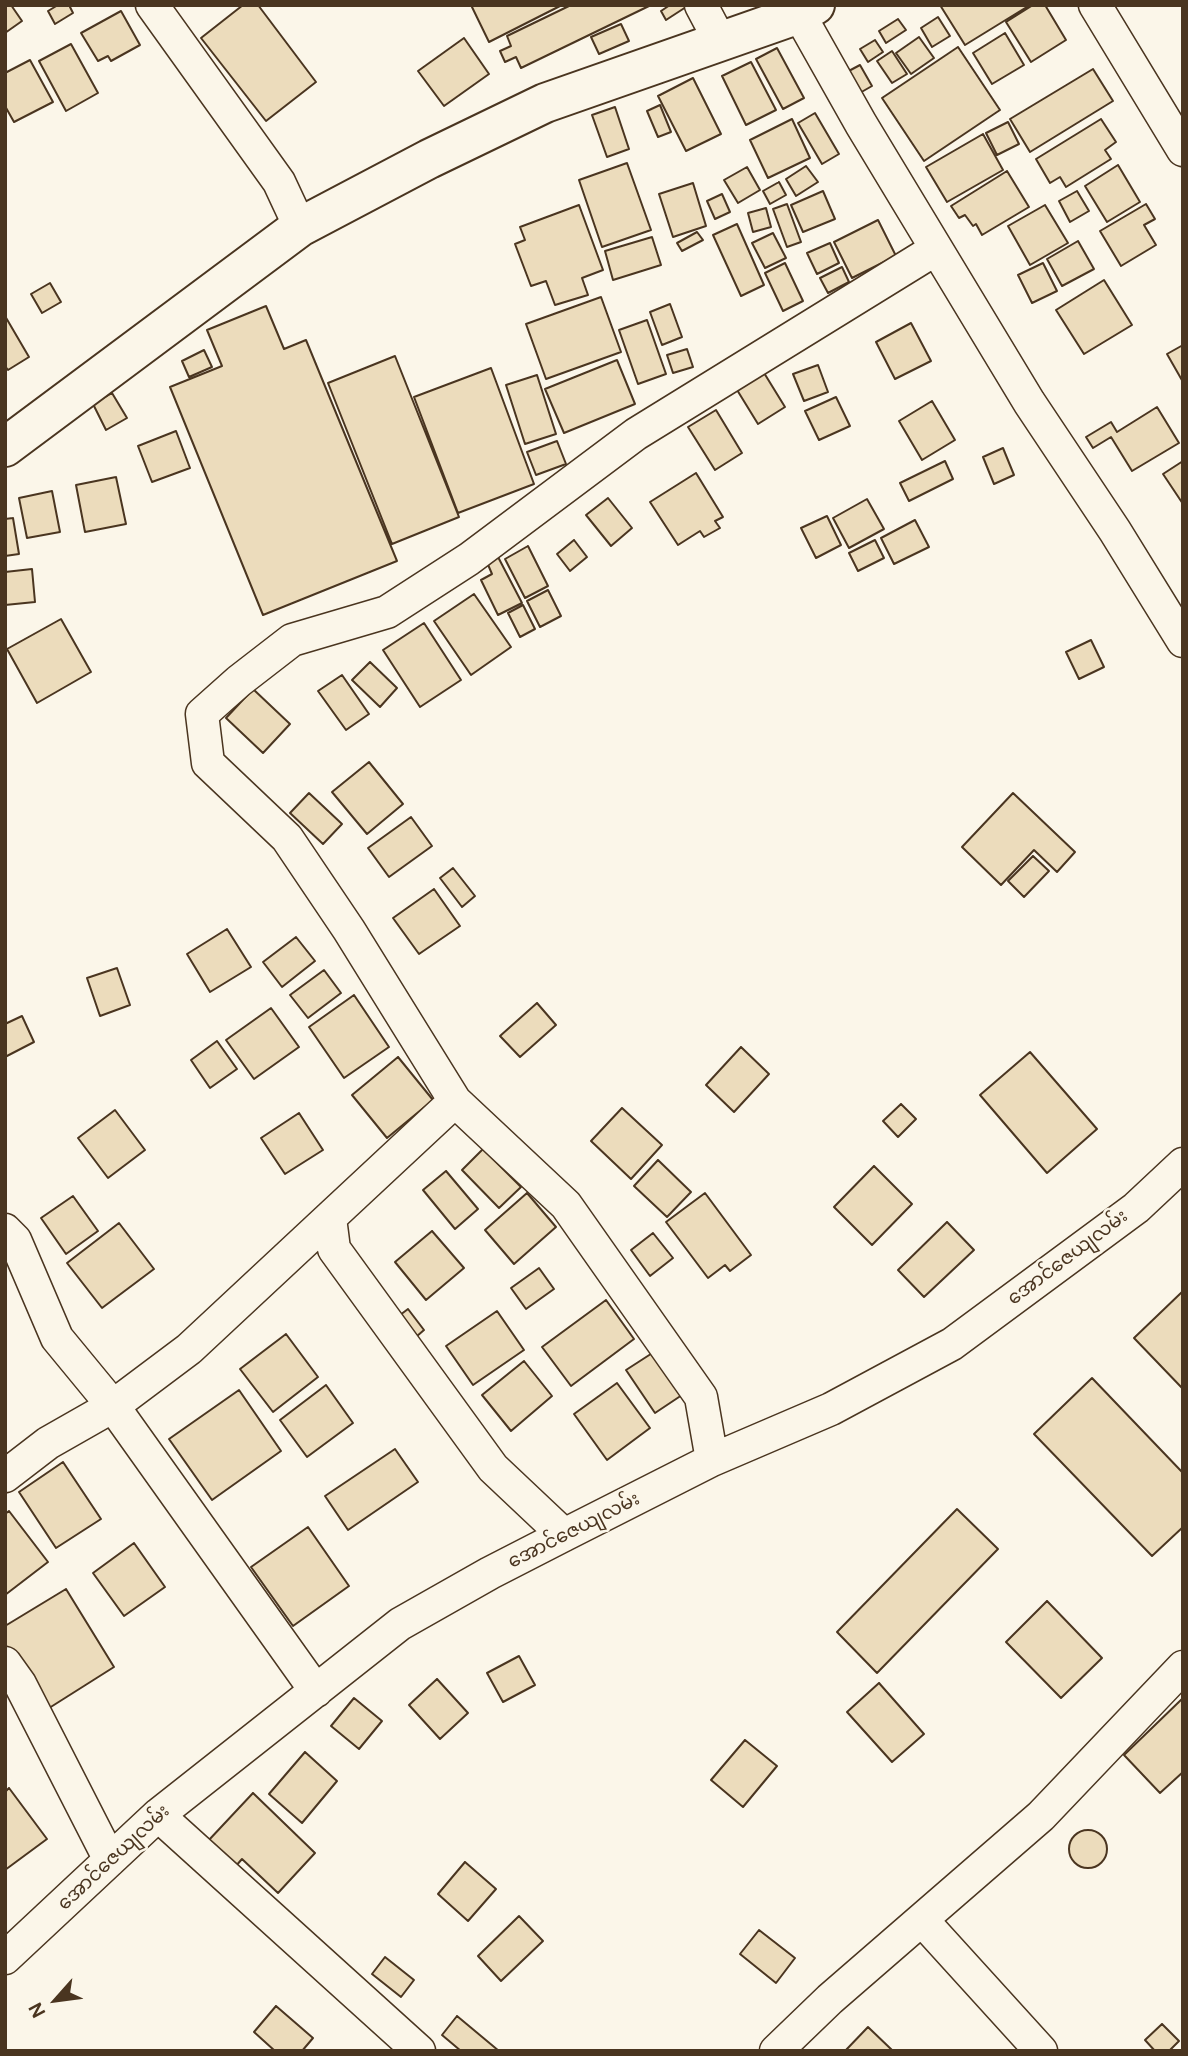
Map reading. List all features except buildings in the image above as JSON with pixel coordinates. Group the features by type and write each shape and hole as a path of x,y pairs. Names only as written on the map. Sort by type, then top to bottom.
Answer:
{"street":[{"path":"152,5 279,182 300,227"},
{"path":"701,5 720,41"},
{"path":"5,447 300,227 429,159 545,103 807,9 861,124 1029,402 1115,531 1183,641"},
{"path":"1106,10 1183,150"},
{"path":"712,1461 701,1398 566,1205 456,1101 349,930 287,838 208,763 202,714 292,640 387,612 469,559 636,434 936,249"},
{"path":"5,1476 48,1443 113,1406 189,1349 456,1101"},
{"name":"အောင်ဇေယျလမ်း","path":"5,1958 158,1815 400,1624 564,1535 712,1461 831,1409 952,1344 1136,1208 1183,1164"},
{"path":"330,1218 334,1249 493,1468 564,1535"},
{"path":"5,1230 15,1240 57,1338 113,1406 316,1691"},
{"path":"5,1663 20,1684 110,1860"},
{"path":"776,2051 830,1999 1041,1816 1183,1667"},
{"path":"158,1815 419,2051"},
{"path":"922,1920 1041,2051"}]}
